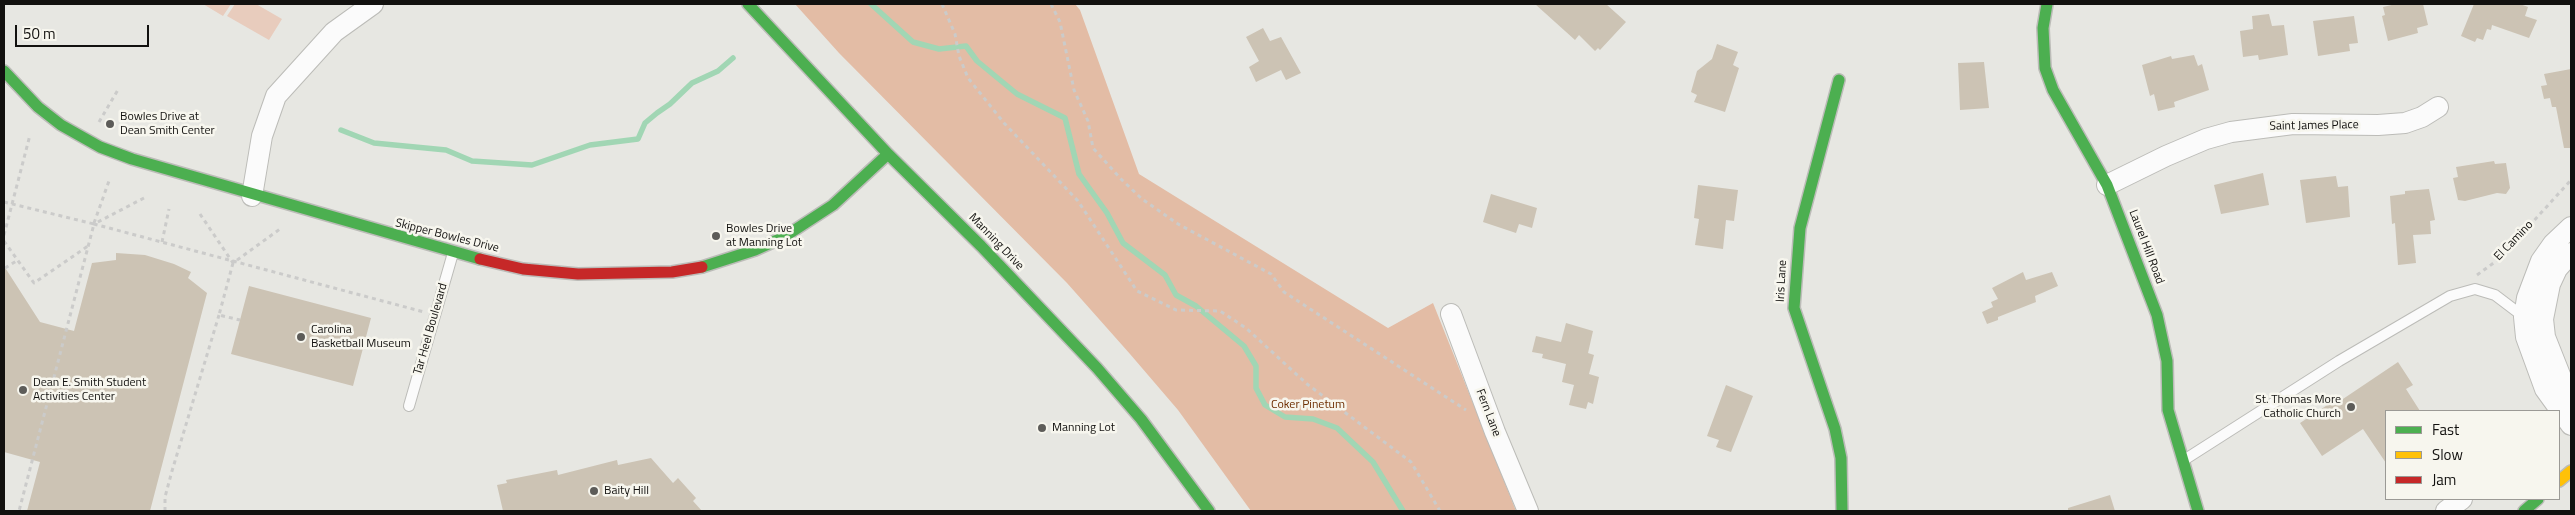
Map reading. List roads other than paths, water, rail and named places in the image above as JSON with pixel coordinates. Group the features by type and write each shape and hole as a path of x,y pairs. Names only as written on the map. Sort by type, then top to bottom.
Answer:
{"main road":[{"name":"Manning Drive","path":"748,4 888,154 981,246 1097,368 1141,419 1209,511"},
{"name":"Laurel Hill Road","path":"2047,4 2043,28 2045,68 2053,90 2107,185 2157,315 2166,361 2168,410 2198,511"},
{"name":"Skipper Bowles Drive","path":"4,71 38,107 61,125 100,147 252,196 453,252 523,269 578,274 634,274 672,272 709,266 755,250 799,228 833,205 888,154"},
{"name":"Iris Lane","path":"1839,80 1800,228 1795,271 1794,308 1835,429 1841,458 1842,511"},
{"path":"2560,480 2571,471"},
{"path":"2524,511 2537,500"}],"street":[{"path":"252,196 262,136 276,96 327,38 373,4"},
{"name":"Saint James Place","path":"2107,185 2166,156 2206,139 2230,132 2293,124 2378,125 2405,123 2422,117 2438,106"},
{"path":"2558,410 2544,389 2526,337 2524,316 2527,298 2541,261 2553,244 2571,228"},
{"path":"2565,421 2564,385 2545,337 2543,319 2550,284 2557,270 2571,253"},
{"name":"Fern Lane","path":"1451,314 1495,432 1528,511"},
{"path":"2446,511 2461,500"}],"lane":[{"name":"Tar Heel Boulevard","path":"409,406 453,252"},
{"path":"2183,461 2339,362 2450,296 2475,289 2494,295 2524,316"}],"waterway":[{"path":"871,4 913,42 939,49 966,46 977,61 1017,94 1065,118 1079,174 1107,213 1123,243 1165,275 1176,295 1196,306 1244,346 1256,366 1256,388 1265,405 1285,417 1313,419 1337,428 1373,462 1403,511"},
{"path":"341,130 374,143 446,150 472,161 532,165 590,145 638,139 645,123 670,104 692,83 718,71 733,58"}],"place":[{"name":"Bowles Drive at Dean Smith Center","path":"110,124"},
{"name":"Bowles Drive at Manning Lot","path":"716,236"},
{"name":"Carolina Basketball Museum","path":"301,337"},
{"name":"Dean E. Smith Student Activities Center","path":"23,390"},
{"name":"St. Thomas More Catholic Church","path":"2351,407"},
{"name":"Manning Lot","path":"1042,428"},
{"name":"Baity Hill","path":"594,491"}],"park label":[{"name":"Coker Pinetum","path":"1308,405"}]}
